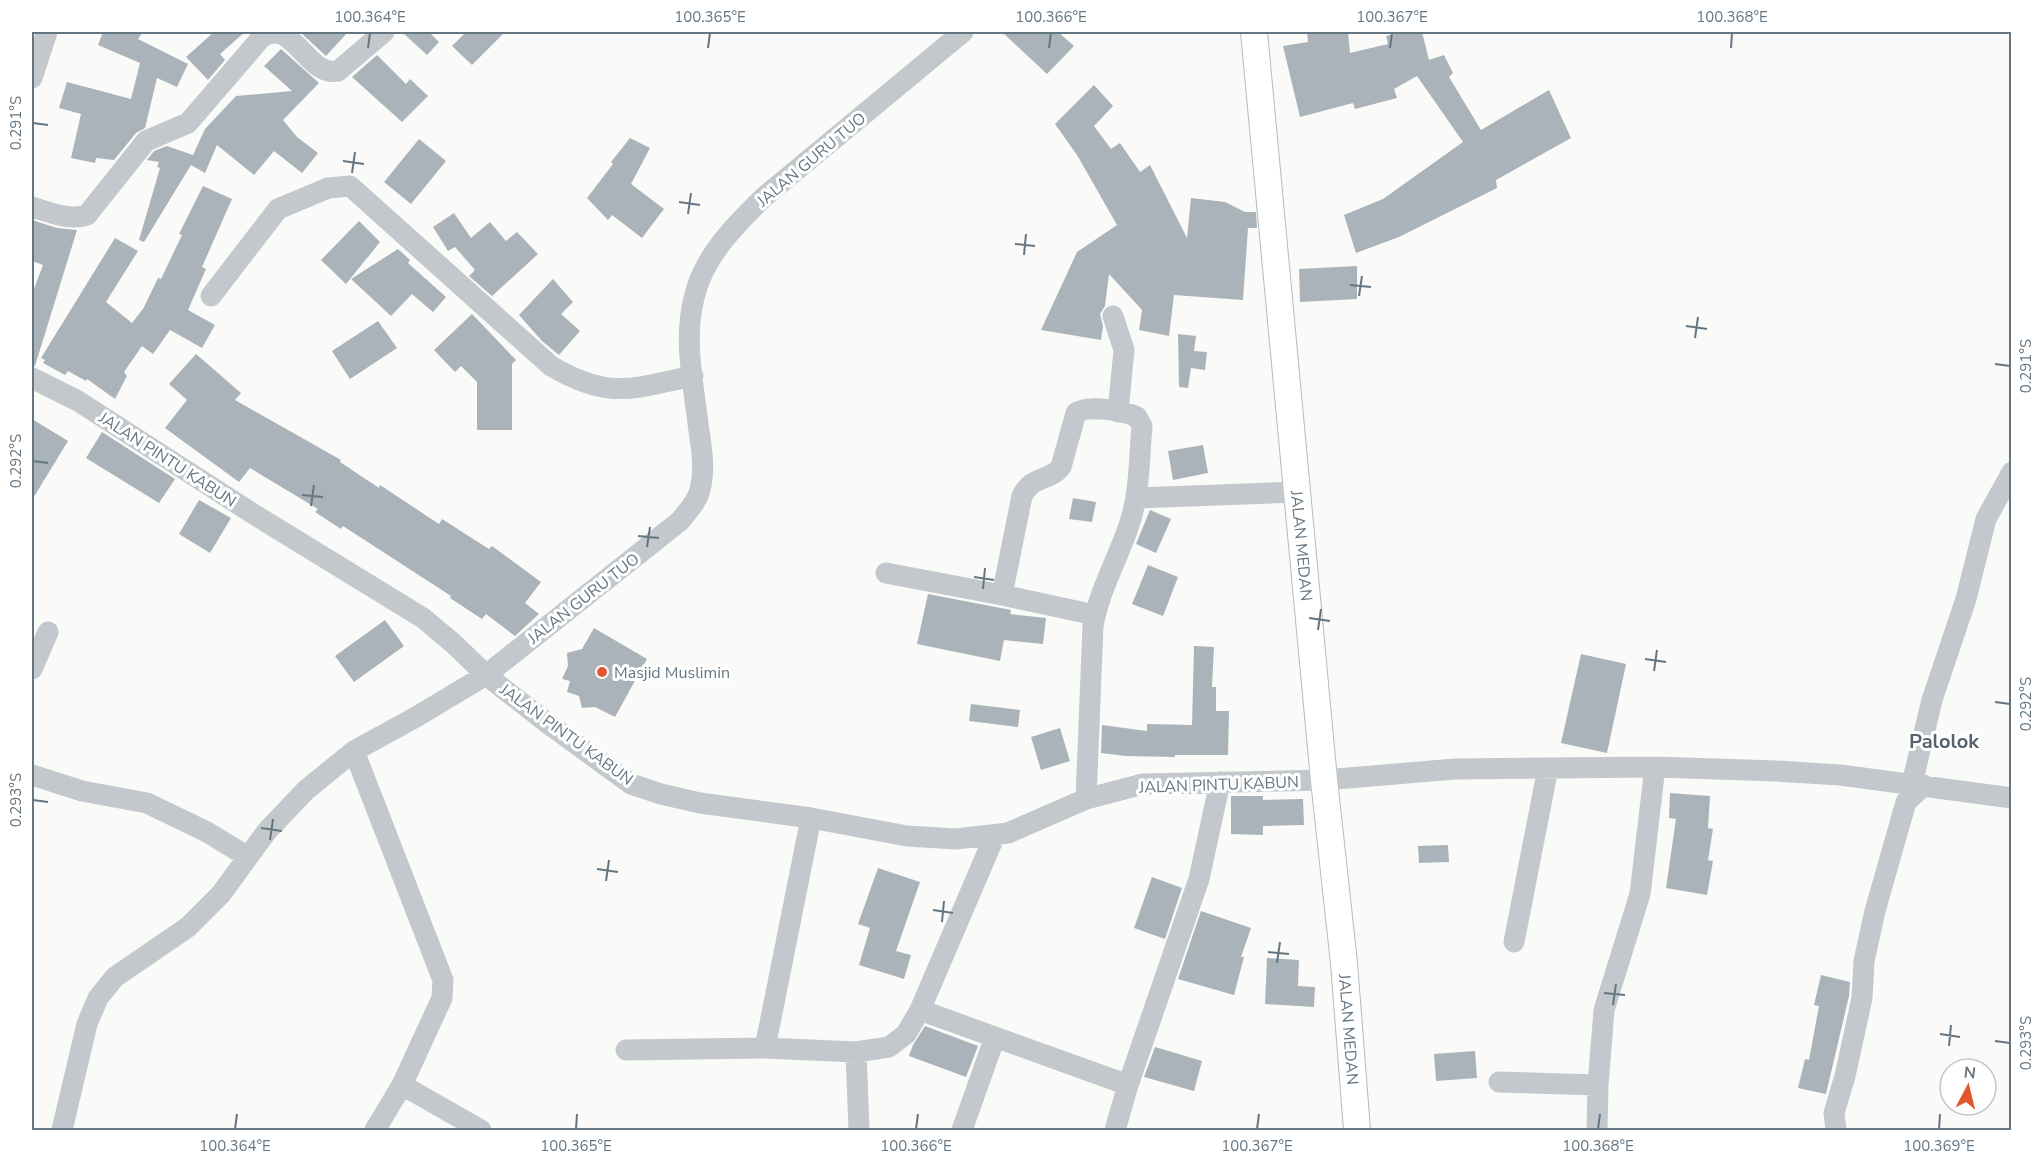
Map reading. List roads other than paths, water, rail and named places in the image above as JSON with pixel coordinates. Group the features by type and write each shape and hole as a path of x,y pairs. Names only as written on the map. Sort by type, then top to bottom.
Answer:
{"main road":[{"name":"JALAN MEDAN","path":"1254,32 1324,780 1344,963 1357,1131"}],"street":[{"path":"32,78 47,32"},
{"path":"32,207 69,217 79,218 87,215 146,141 188,123 261,38 268,33 276,32 286,36 321,68 330,73 338,71 384,32"},
{"name":"JALAN GURU TUO","path":"62,1131 87,1024 98,998 115,977 188,927 221,894 267,831 306,790 354,751 486,675 680,521 700,492 704,471 689,347 694,297 702,276 719,245 764,197 963,32"},
{"path":"211,296 278,209 328,188 350,186 551,366 574,379 600,388 627,390 693,376"},
{"path":"1113,316 1124,350 1118,412"},
{"name":"JALAN PINTU KABUN","path":"32,378 78,401 255,515 423,618 486,675 631,784 700,803 811,818 907,836 956,839 1008,833 1086,799 1143,784 1324,780 1455,769 1655,767 1776,771 1840,775 2012,798"},
{"path":"1002,595 1022,496 1027,485 1056,473 1061,467 1076,412 1088,408 1135,415 1142,426 1136,498 1130,522 1095,615 1093,626 1086,799"},
{"path":"1836,1131 1834,1113 1845,1076 1862,998 1864,961 1875,911 1906,802 1918,784 1932,700 1966,599 1986,519 2012,472"},
{"path":"1136,498 1298,492"},
{"path":"886,573 1095,615"},
{"path":"32,669 48,632"},
{"path":"354,751 443,980 442,998 402,1085 375,1131"},
{"path":"1597,1131 1604,1010 1640,894 1655,767"},
{"path":"1514,942 1548,768"},
{"path":"32,775 82,791 147,803 207,832 248,858"},
{"path":"1115,1131 1128,1085 1199,879 1220,782"},
{"path":"765,1048 811,818"},
{"path":"626,1050 765,1048 856,1052 889,1047 906,1034 920,1010 995,835"},
{"path":"920,1010 1128,1085"},
{"path":"962,1131 995,1036"},
{"path":"856,1052 859,1131"},
{"path":"1499,1082 1598,1085"},
{"path":"402,1085 481,1131"}],"place":[{"name":"Masjid Muslimin","path":"602,672"}],"district":[{"name":"Palolok","path":"1944,741"}]}
